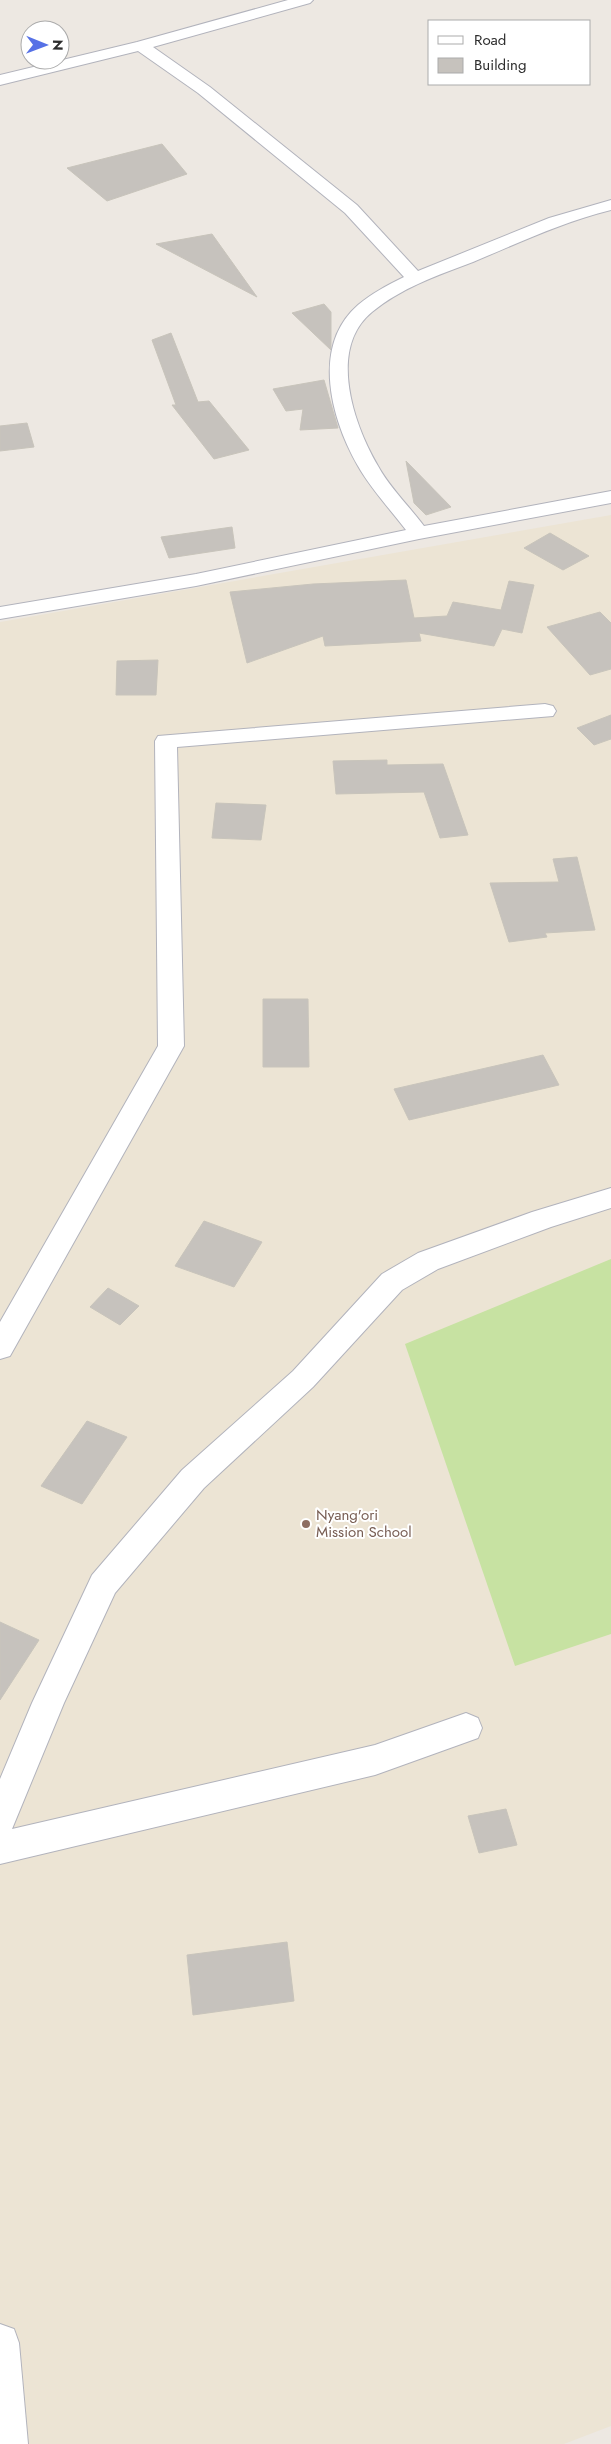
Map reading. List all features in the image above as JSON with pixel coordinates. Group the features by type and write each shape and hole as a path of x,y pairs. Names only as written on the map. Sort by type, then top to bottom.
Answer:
{"street":[{"path":"0,80 141,46 305,0"},
{"path":"141,46 204,90 351,209 367,223 378,239 416,280"},
{"path":"419,533 369,467 350,427 337,375 339,356 344,338 364,310 416,280 582,211 611,205"},
{"path":"0,613 196,580 419,533 611,498"},
{"path":"0,1348 171,1046 166,741 545,711"},
{"path":"0,1819 48,1703 103,1584 193,1479 303,1379 392,1282 428,1261 542,1219 611,1198"},
{"path":"0,1848 375,1760 466,1728"},
{"path":"0,2343 8,2444"}],"shaded area":[{"name":"Nyang'ori Mission School","path":"611,515 611,2426 564,2444 0,2444 0,622"}],"green space":[{"path":"611,1259 611,1634 515,1666 405,1344"}],"building":[{"path":"162,144 187,174 107,201 67,168"},
{"path":"212,234 257,297 156,244"},
{"path":"324,304 331,312 331,350 292,313"},
{"path":"171,333 198,402 209,401 249,450 214,459 172,405 176,405 152,340"},
{"path":"324,380 338,428 300,430 303,409 286,411 273,389"},
{"path":"27,423 34,447 0,451 0,426"},
{"path":"406,461 451,507 426,515 414,503"},
{"path":"232,527 235,548 169,558 161,537"},
{"path":"550,533 589,556 563,570 524,548"},
{"path":"406,580 414,618 447,616 453,602 501,610 509,581 534,585 522,633 502,629 494,646 419,633 421,641 325,646 323,636 247,663 230,592 313,584"},
{"path":"600,612 611,623 611,669 590,675 547,627"},
{"path":"158,660 156,695 116,695 117,661"},
{"path":"611,715 611,739 594,745 577,728"},
{"path":"387,760 387,765 443,764 468,835 440,838 424,792 336,794 333,761"},
{"path":"216,803 266,805 261,840 212,838"},
{"path":"577,857 595,930 545,933 547,937 509,942 490,883 559,882 553,859"},
{"path":"263,999 308,999 309,1067 263,1067"},
{"path":"543,1055 559,1085 409,1120 394,1089"},
{"path":"204,1221 262,1242 234,1287 175,1266"},
{"path":"108,1288 139,1306 120,1325 90,1307"},
{"path":"87,1421 127,1437 82,1504 41,1486"},
{"path":"0,1622 39,1640 0,1700"},
{"path":"506,1809 517,1845 479,1853 468,1816"},
{"path":"287,1942 294,2001 193,2015 187,1955"}],"place":[{"name":"Nyang'ori Mission School","path":"306,1524"}]}
